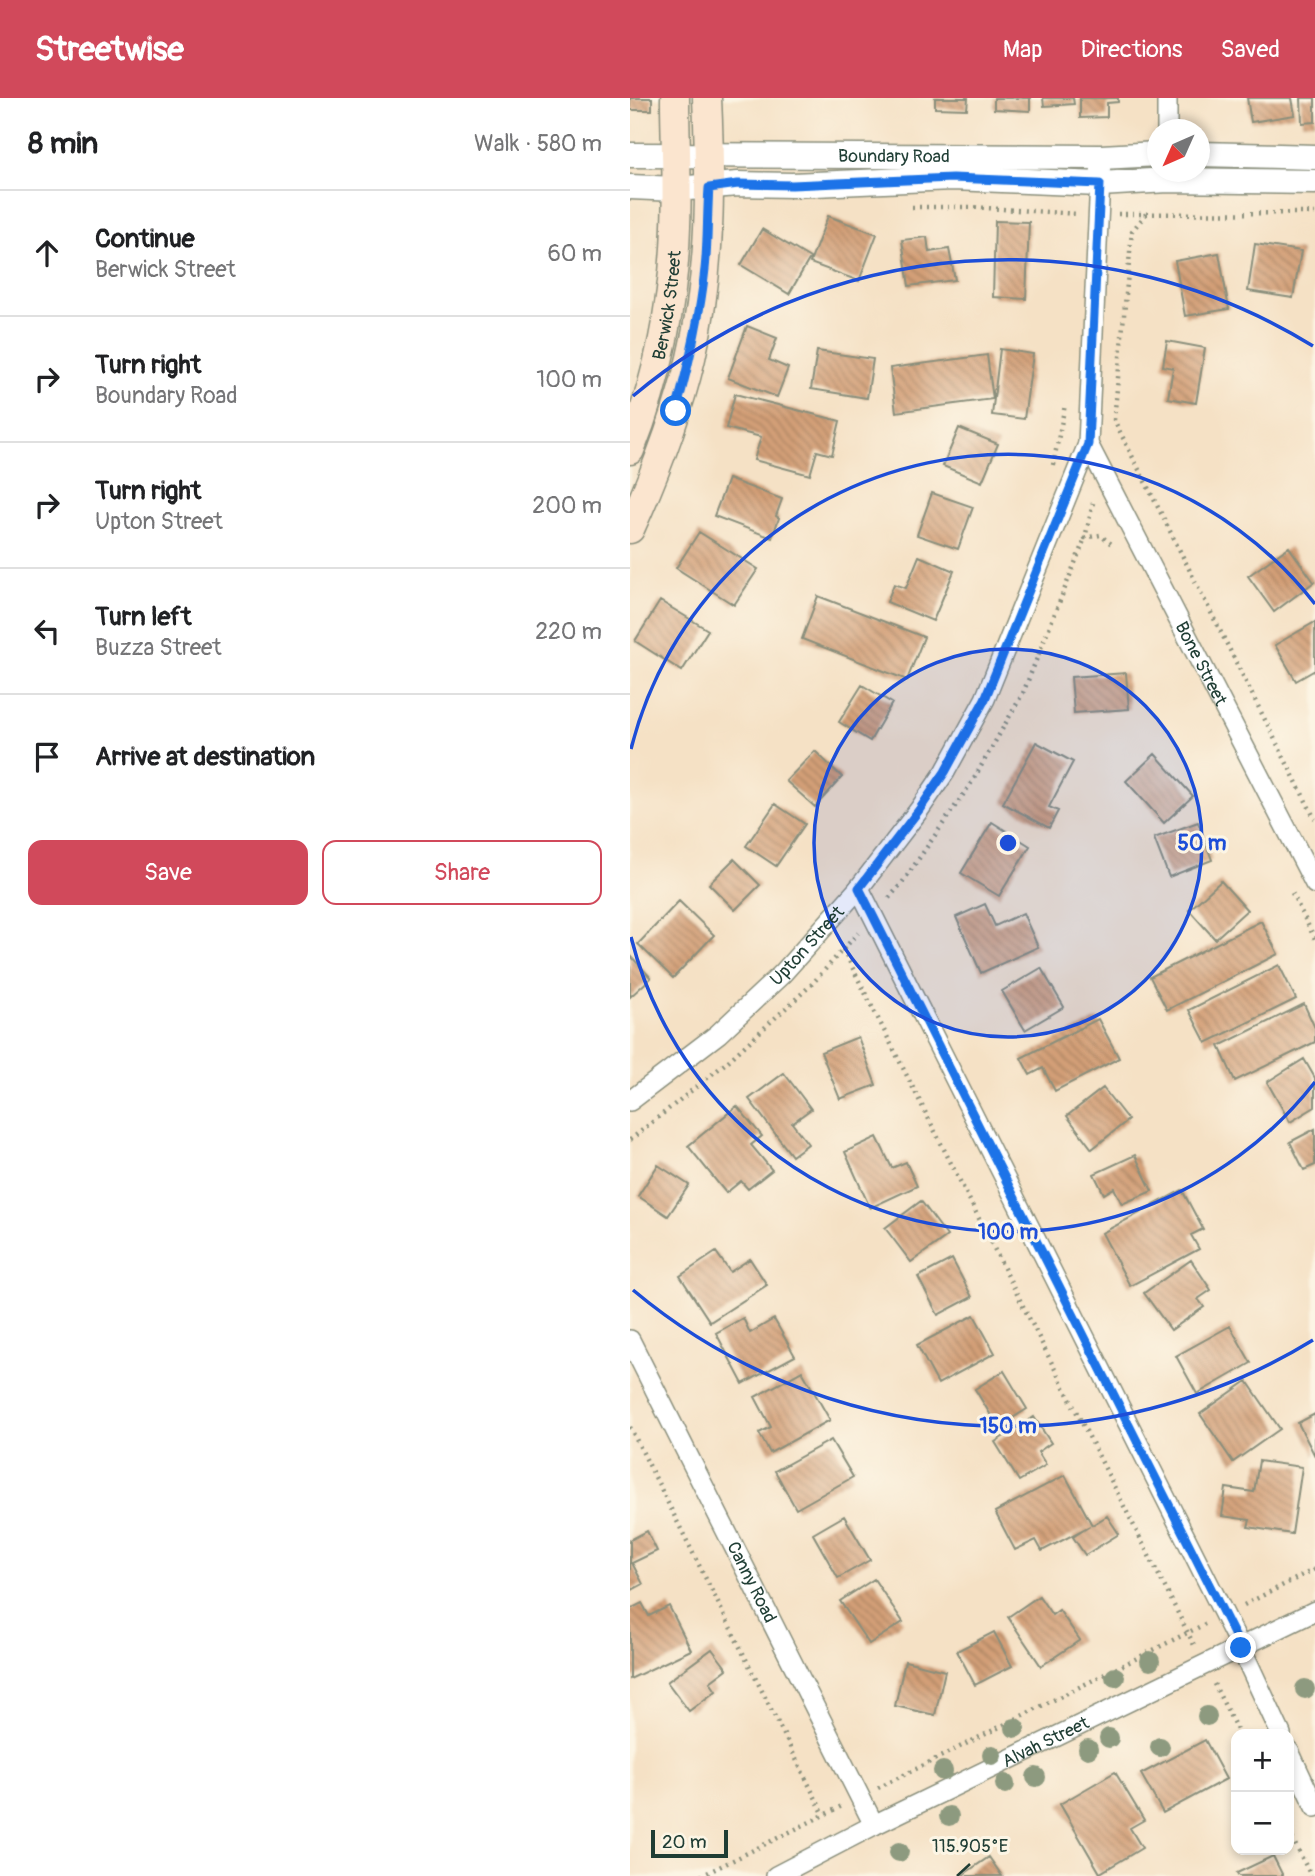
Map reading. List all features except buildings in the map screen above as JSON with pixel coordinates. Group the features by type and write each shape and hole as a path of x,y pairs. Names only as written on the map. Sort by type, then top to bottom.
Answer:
{"main road":[{"name":"Berwick Street","path":"630,450 654,379 673,275 677,156 675,98"},
{"name":"Berwick Street","path":"630,529 654,477 691,358 705,268 709,188 707,98"}],"street":[{"path":"1167,98 1167,119"},
{"path":"1210,154 1315,157"},
{"name":"Boundary Road","path":"630,155 1101,157 1147,155"},
{"name":"Upton Street","path":"630,1101 718,1034 782,974 859,888 945,772 985,699 1088,444 1090,218 1100,184 1101,157"},
{"name":"Boundary Road","path":"630,187 676,189 738,184 792,185 952,178 1100,184 1168,180 1315,182"},
{"name":"Bone Street","path":"1088,444 1315,884"},
{"path":"859,888 1241,1648 1279,1729"},
{"name":"Canny Road","path":"630,1340 874,1825"},
{"name":"Alvah Street","path":"776,1876 874,1825 1315,1611"},
{"path":"1294,1762 1315,1807"}],"path":[{"path":"904,207 971,207 1078,214 1090,218 1146,214 1315,213"},
{"path":"1078,214 1090,218"},
{"path":"1146,214 1132,231 1114,420 1315,819"},
{"path":"1053,468 1066,400"},
{"path":"843,949 1237,1729"},
{"path":"630,1427 824,1815"},
{"path":"702,1876 1315,1569"},
{"path":"1294,1842 1311,1876"}],"route":[{"path":"676,411 699,317 705,268 709,188 738,184 792,185 952,178 1100,184 1088,444 985,699 945,772 859,888 1241,1648"}]}
